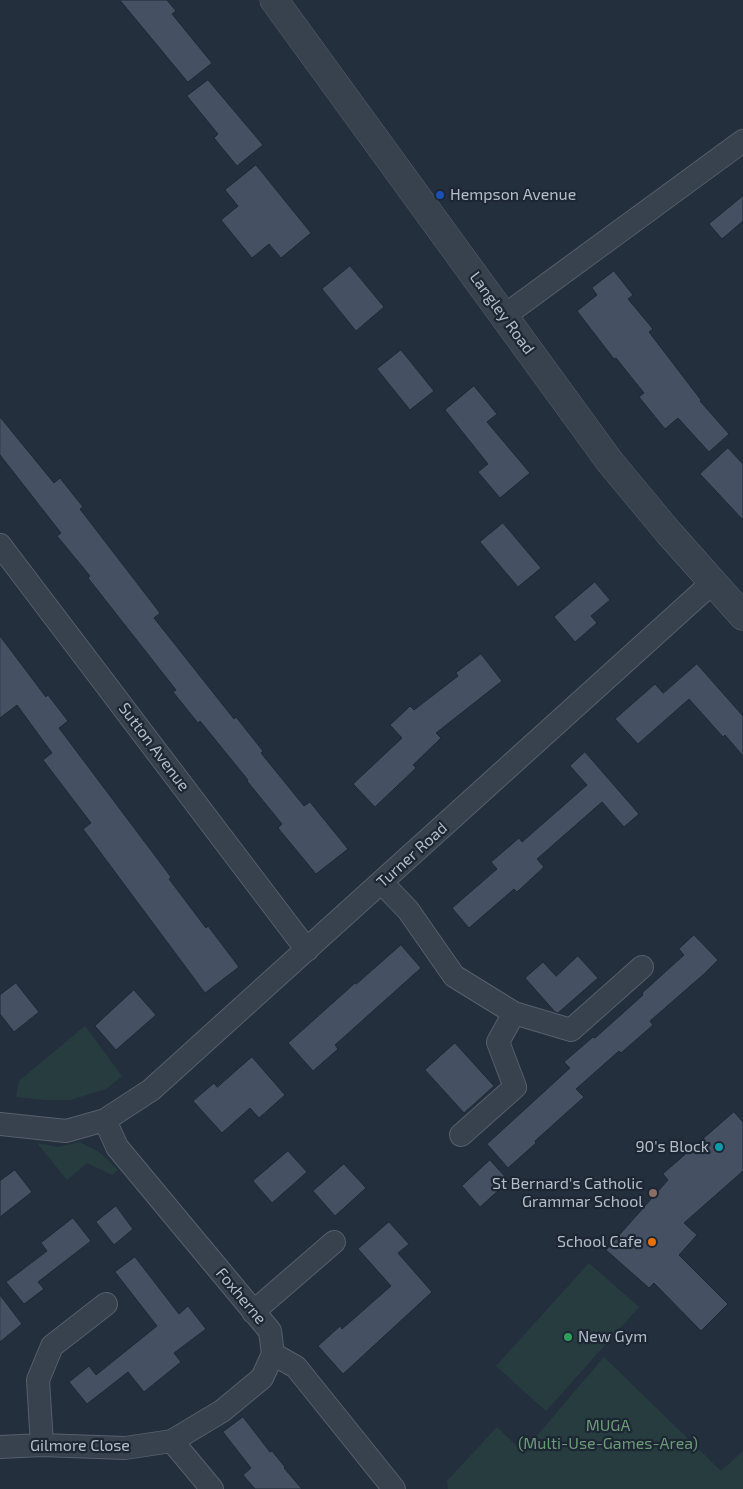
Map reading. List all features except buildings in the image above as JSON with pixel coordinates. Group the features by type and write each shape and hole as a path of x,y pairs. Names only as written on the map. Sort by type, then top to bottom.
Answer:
{"street":[{"name":"Langley Road","path":"274,0 610,462 668,533 743,616"},
{"path":"504,316 743,141"},
{"name":"Sutton Avenue","path":"0,545 307,950"},
{"name":"Turner Road","path":"0,1124 66,1131 106,1120 151,1090 712,583"},
{"path":"382,883 408,910 454,976 514,1013 570,1030 642,967"},
{"path":"461,1134 515,1087 498,1042 514,1013"},
{"name":"Foxherne","path":"106,1120 117,1147 270,1331 273,1354"},
{"path":"253,1312 334,1242"},
{"path":"42,1445 38,1380 52,1346 106,1305"},
{"path":"273,1354 296,1367 394,1486 394,1489"},
{"name":"Gilmore Close","path":"0,1447 42,1445 125,1448 172,1441 222,1411 262,1378 273,1354"},
{"path":"172,1441 212,1489"}],"green space":[{"path":"85,1026 122,1076 106,1089 70,1100 16,1097 19,1081"},
{"path":"80,1142 99,1152 118,1170 112,1175 87,1163 67,1180 37,1143 58,1147"},
{"name":"New Gym","path":"589,1263 639,1307 546,1411 496,1366"},
{"name":"MUGA (Multi-Use-Games-Area)","path":"604,1357 721,1471 743,1451 743,1489 448,1489 447,1481 497,1427 523,1452"}],"place":[{"name":"Hempson Avenue","path":"440,195"},
{"name":"90's Block","path":"719,1147"},
{"name":"St Bernard's Catholic Grammar School","path":"653,1193"},
{"name":"School Cafe","path":"652,1242"},
{"name":"New Gym","path":"568,1337"}]}
